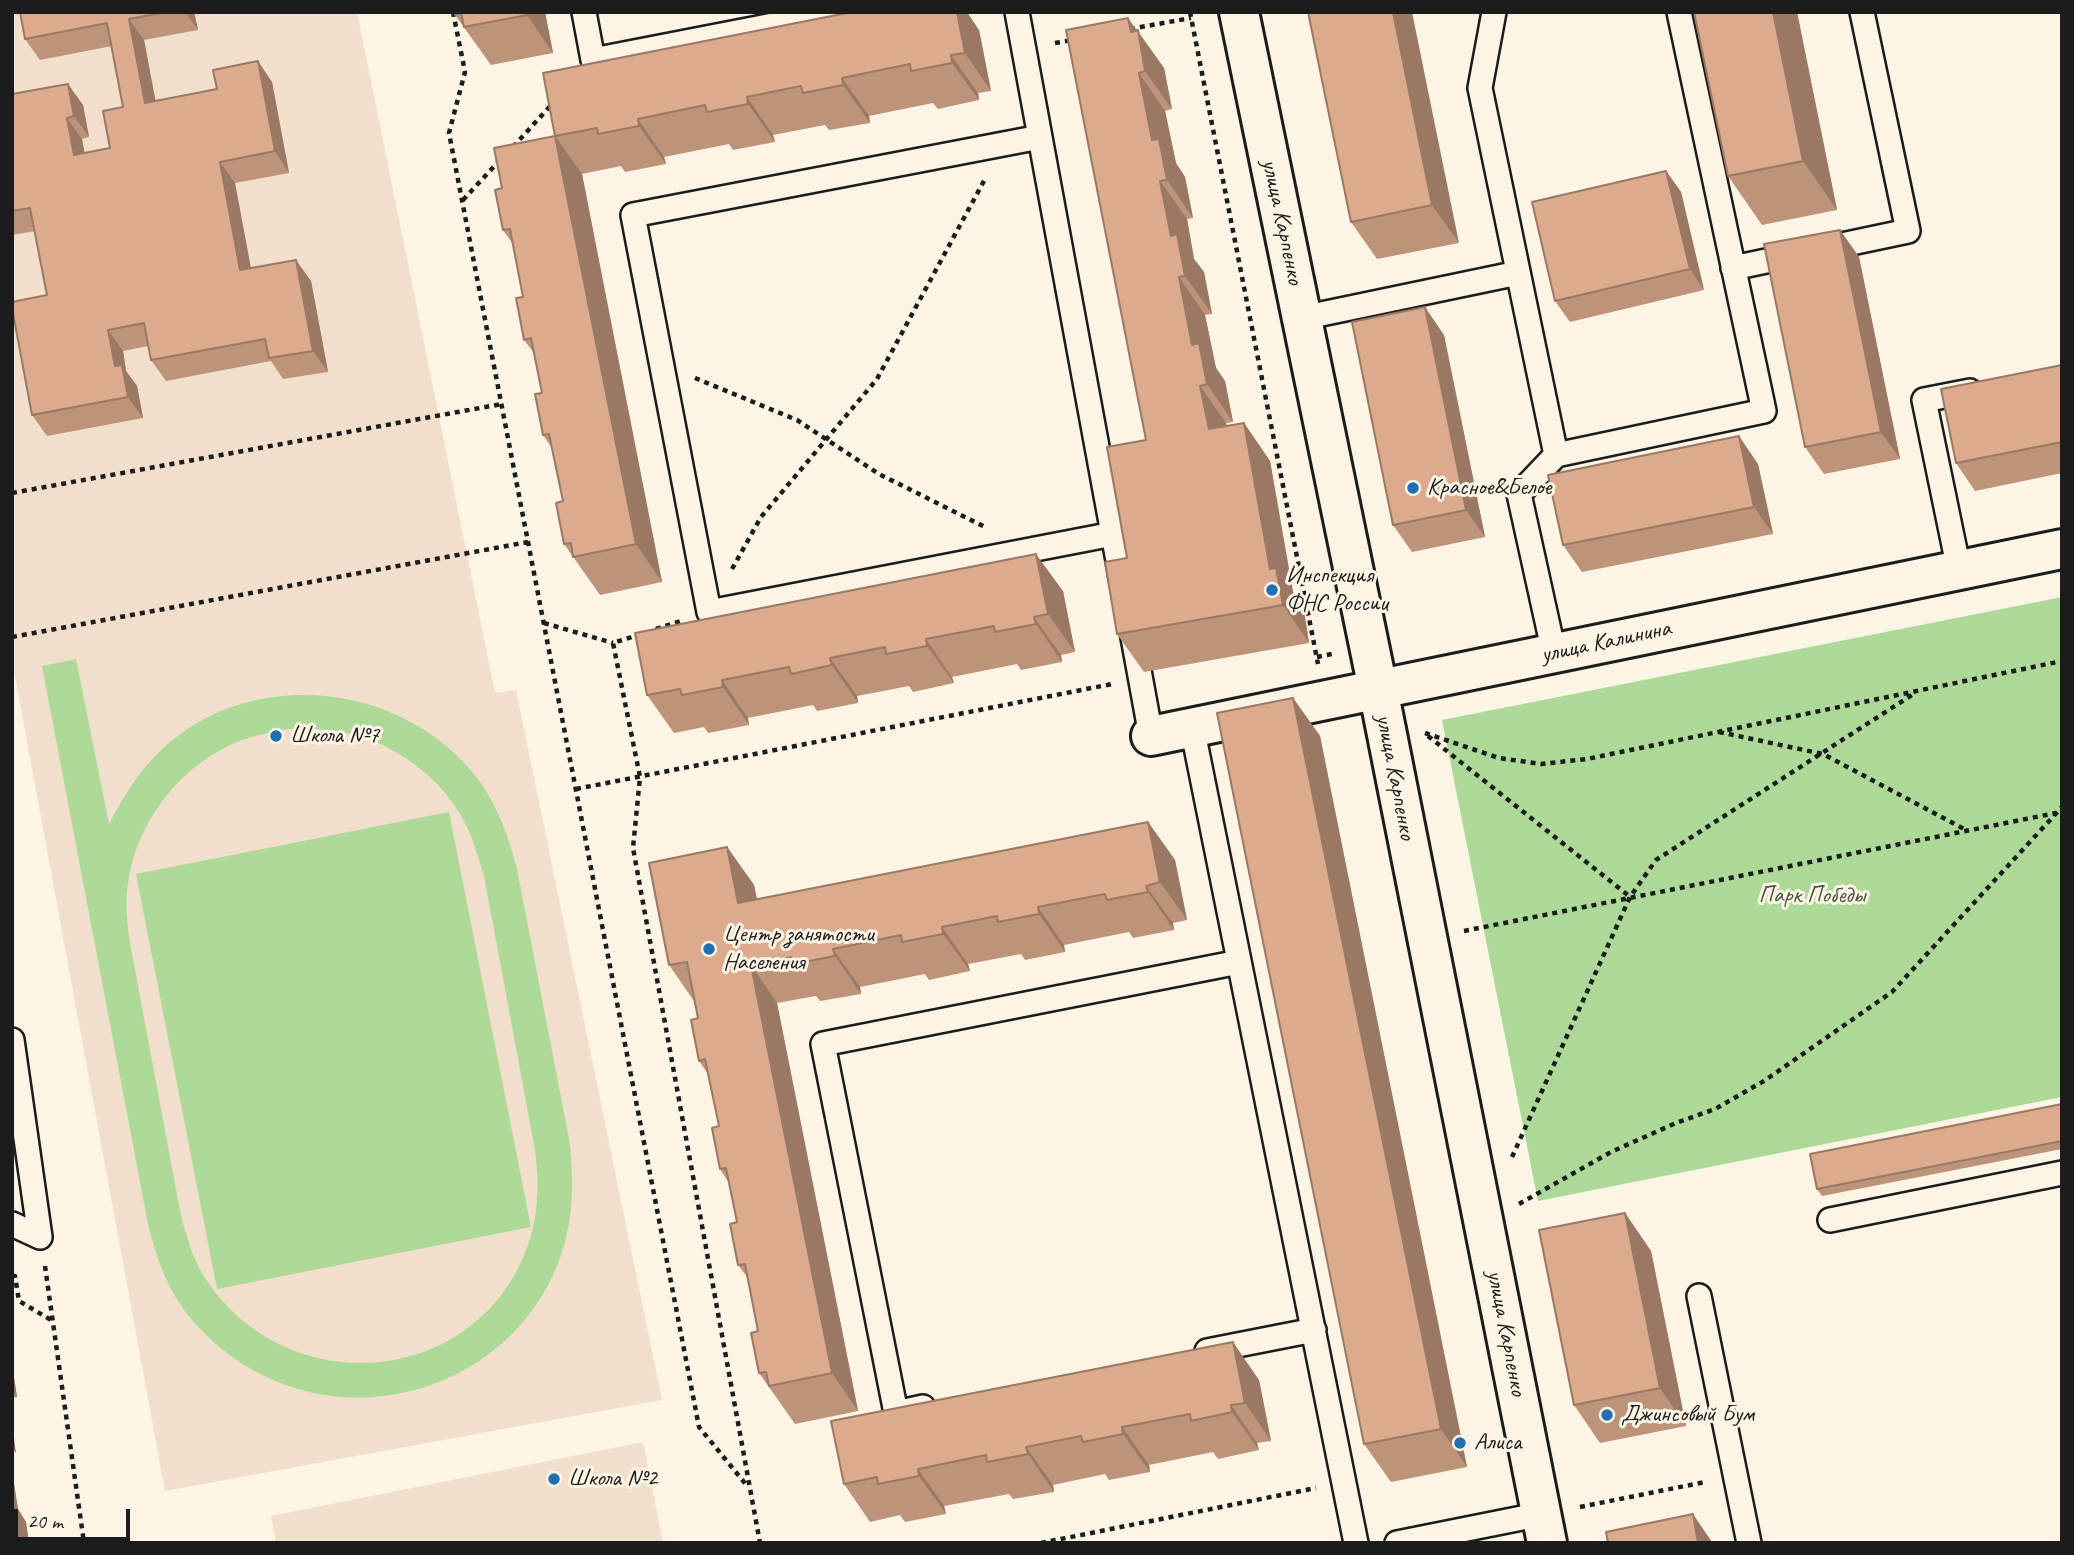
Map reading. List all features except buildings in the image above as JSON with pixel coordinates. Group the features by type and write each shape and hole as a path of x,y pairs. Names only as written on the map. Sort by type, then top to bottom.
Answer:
{"street":[{"name":"улица Карпенко","path":"1239,12 1378,689 1555,1522"},
{"name":"улица Калинина","path":"1151,736 2062,549"}],"lane":[{"path":"584,12 593,60 840,12"},
{"path":"1017,12 1151,736"},
{"path":"1494,12 1480,88 1556,455"},
{"path":"1554,653 1519,494 1556,455 1763,411 1679,12"},
{"path":"1733,268 1908,231 1861,12"},
{"path":"1040,137 633,215 709,612 1113,534"},
{"path":"1301,318 1518,273"},
{"path":"1959,570 1924,400 1987,387"},
{"path":"1192,727 1356,1543"},
{"path":"950,1402 896,1413 823,1044 1239,962"},
{"path":"12,1040 40,1237"},
{"path":"1830,1220 2062,1174"},
{"path":"12,1224 40,1237"},
{"path":"1699,1296 1749,1543"},
{"path":"1192,1354 1314,1330"},
{"path":"1397,1543 1555,1522"}],"path":[{"path":"453,12 465,72 449,133 699,1427 749,1488"},
{"path":"1127,30 1191,15 1325,700"},
{"path":"1024,49 1075,40"},
{"path":"509,150 593,60"},
{"path":"544,623 612,643 709,612 761,517 877,379 1004,144"},
{"path":"462,201 500,160"},
{"path":"661,364 797,420 879,474 1030,550"},
{"path":"12,493 502,404"},
{"path":"12,637 528,542"},
{"path":"612,643 640,777 633,848 760,1543"},
{"path":"1630,897 1424,733 1499,758 1541,764 1587,759 2062,661"},
{"path":"576,789 1140,679"},
{"path":"1508,1164 1630,897 1656,860 1919,690"},
{"path":"1718,732 1823,754 1967,830"},
{"path":"1463,931 2061,811"},
{"path":"1516,1206 1611,1152 1715,1109 1752,1088 1892,992 2061,811"},
{"path":"40,1237 84,1543"},
{"path":"12,1276 15,1276 19,1301 52,1320"},
{"path":"1555,1522 1735,1476"},
{"path":"1041,1543 1344,1483"}],"shaded area":[{"name":"Школа №7","path":"12,12 357,12 495,693 516,690 662,1400 165,1491 12,660"},
{"name":"Школа №2","path":"643,1442 663,1543 276,1543 271,1516"}],"green space":[{"name":"Парк Победы","path":"2062,597 2062,1097 1538,1201 1442,720"},
{"path":"76,659 109,824 130,788 149,763 191,726 231,707 274,697 318,695 362,703 404,718 441,742 473,773 495,806 517,869 570,1144 572,1184 567,1236 544,1293 516,1330 481,1360 441,1381 398,1394 352,1398 307,1391 262,1375 235,1359 210,1339 179,1303 164,1273 148,1224 42,666","holes":["288,729 347,733 382,745 429,776 443,790 464,821 484,876 535,1150 537,1194 533,1228 506,1289 471,1326 428,1350 380,1362 330,1360 282,1346 239,1317 203,1275 181,1216 129,936 127,898 133,861 140,840 162,801 193,769 230,745"]},
{"path":"449,812 531,1227 217,1289 136,874"}],"place":[{"name":"Красное&Белое","path":"1413,488"},
{"name":"Инспекция ФНС России","path":"1272,590"},
{"name":"Школа №7","path":"276,736"},
{"name":"Центр занятости Населения","path":"709,949"},
{"name":"Джинсовый Бум","path":"1607,1415"},
{"name":"Алиса","path":"1460,1443"},
{"name":"Школа №2","path":"554,1479"}]}
